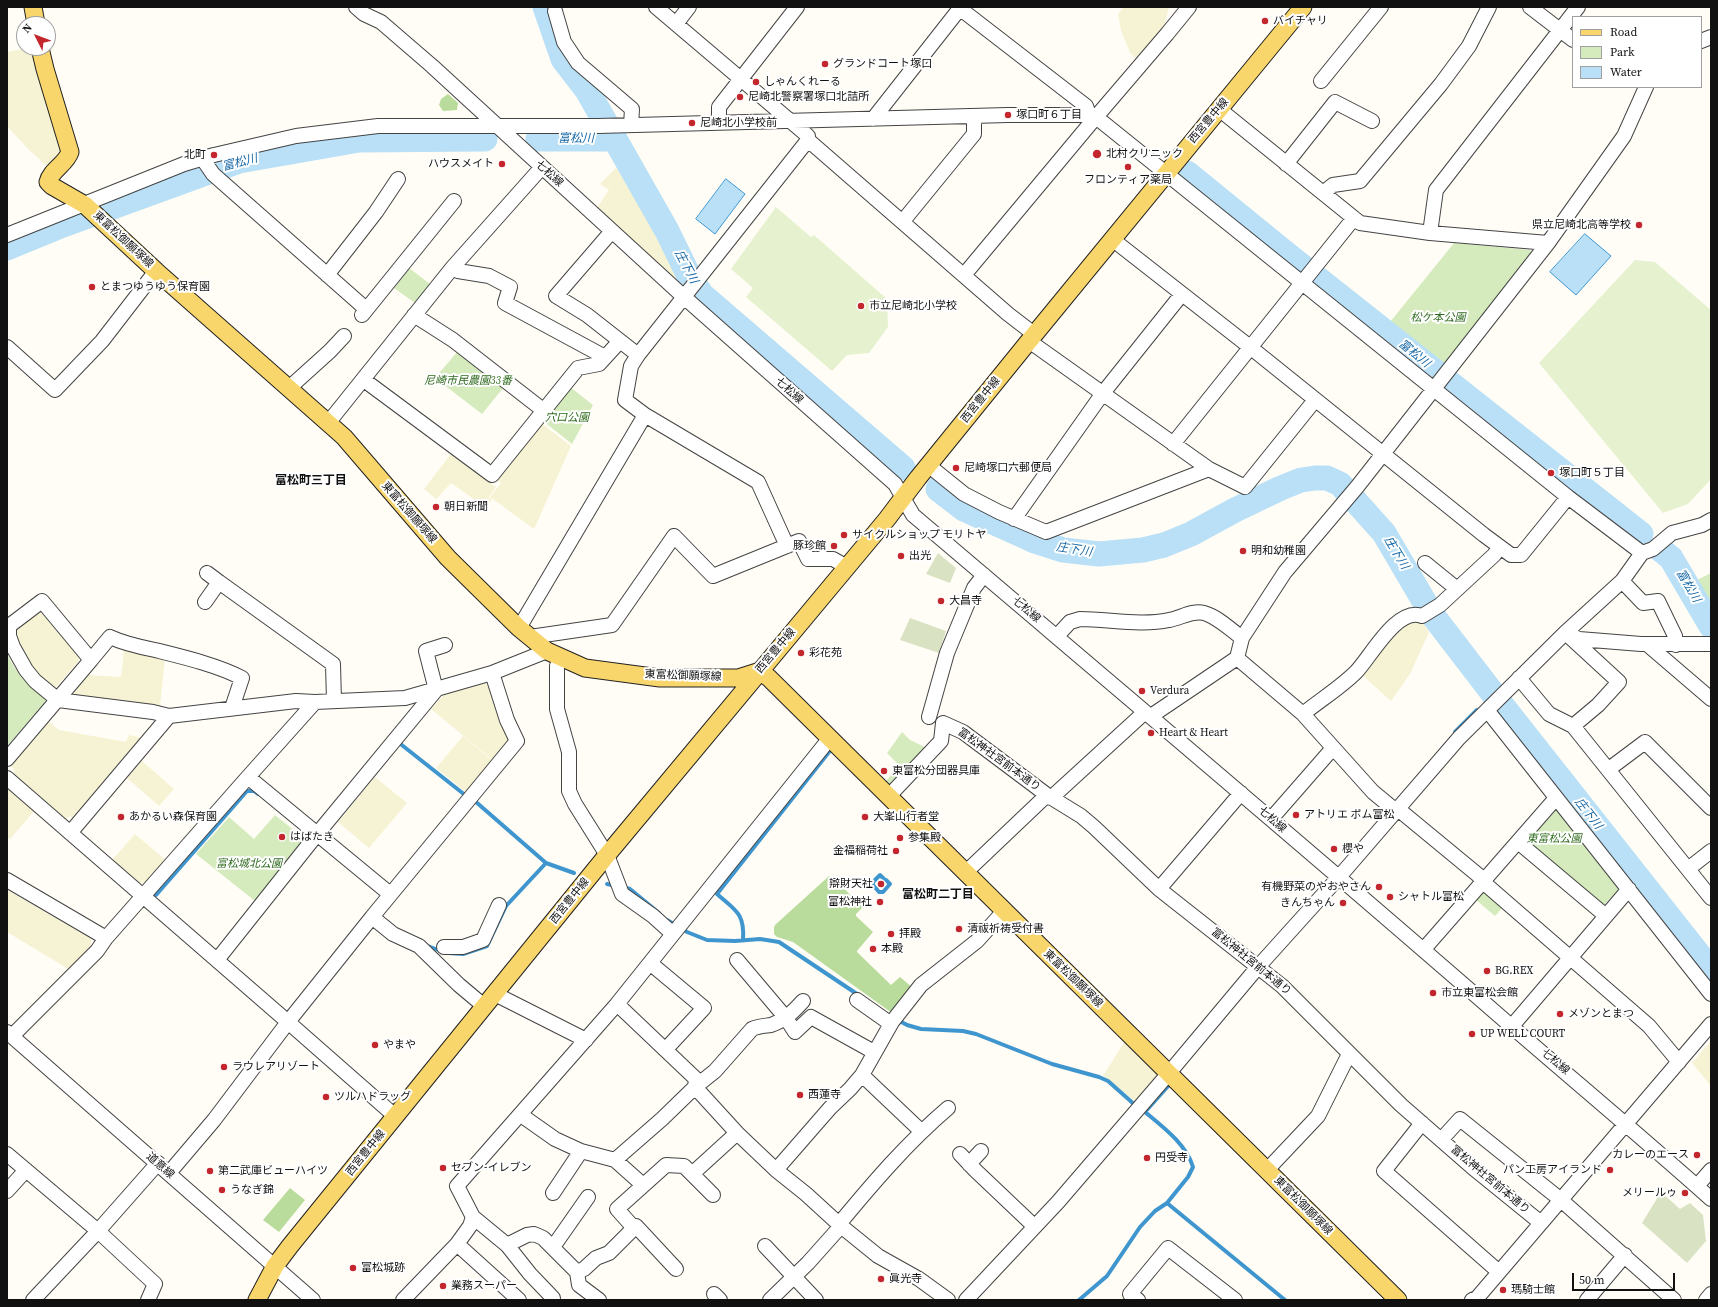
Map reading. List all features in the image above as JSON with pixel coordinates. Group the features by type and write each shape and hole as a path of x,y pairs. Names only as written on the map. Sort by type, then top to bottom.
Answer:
{"main road":[{"name":"西宮豊中線","path":"257,1300 274,1266 395,1116 608,855 847,567 928,465 1302,7"},
{"name":"東富松御願塚線","path":"42,56 70,152 68,158 49,177 48,182 52,186 85,205 344,437 448,558 525,632 554,654 585,668 660,678 738,678 760,671 769,678 889,796 1398,1300"}],"street":[{"path":"656,7 903,221 1032,338 1103,393 1209,469 1245,487 1315,400"},
{"path":"676,24 689,7"},
{"path":"720,122 719,107 797,7"},
{"path":"873,119 959,7 1086,106 1092,116 1165,174 1307,277 1439,382 1568,497 1642,553"},
{"path":"964,275 1092,116 1168,34 1188,7"},
{"path":"1321,81 1381,7"},
{"path":"1323,193 1333,185 1360,181 1441,84 1469,46 1489,7"},
{"path":"1530,7 1572,39"},
{"path":"1430,233 1436,190 1578,7"},
{"name":"七松線","path":"363,9 381,22 432,66 612,231 687,293 895,484 904,497 913,515 1424,949 1711,1199"},
{"path":"555,11 564,42 578,63 632,109 628,125"},
{"path":"966,872 1049,797 1148,714 1238,658 1242,638 1285,572 1357,487 1548,243 1624,136 1643,88"},
{"path":"1286,164 1335,102 1372,121"},
{"path":"1219,109 1360,223 1430,233 1548,243"},
{"path":"8,232 85,205 184,164 208,167 296,136 331,131 378,126 598,126 873,119 974,125 1092,116"},
{"path":"903,221 974,125"},
{"path":"787,546 758,482 645,415 625,400 631,366 638,355 701,275 805,135"},
{"path":"208,167 326,275 364,312 454,201"},
{"path":"328,423 364,380 453,267 542,167"},
{"path":"326,275 376,212 398,178"},
{"path":"1173,444 1354,218"},
{"path":"612,231 556,296 587,315 638,355"},
{"path":"1112,239 1511,555 1521,555 1568,497"},
{"path":"453,267 458,271 489,276 510,287 505,303 605,357"},
{"path":"7,347 55,390 102,341 156,270"},
{"path":"1014,519 1103,393 1182,294"},
{"path":"414,315 453,340 543,410"},
{"path":"289,388 325,356 344,336"},
{"path":"364,380 492,475 578,368 599,364 620,341"},
{"path":"525,632 645,415"},
{"path":"928,465 964,494 1014,519 1046,532 1209,469"},
{"path":"966,1300 1058,1202 1257,968 1339,877 1459,738 1565,633 1622,581 1642,553 1653,549 1672,533 1702,525 1711,520"},
{"path":"525,632 612,625 674,536 713,576 799,540 808,559 833,558 847,567"},
{"path":"1303,714 1356,672 1395,624 1411,616 1418,614 1422,616 1436,607 1494,555 1500,547"},
{"path":"1425,563 1457,589"},
{"path":"207,573 282,632 333,664 334,701"},
{"path":"929,717 947,653 974,588 984,575"},
{"path":"1622,581 1643,603 1658,601 1675,636 1676,645"},
{"path":"205,602 219,582"},
{"path":"91,660 42,601 9,626 9,636 26,670 35,681 58,700 153,712 169,716 296,701 315,702 405,698 554,654 557,666 557,709 569,752 569,791 575,804 608,855 622,894 653,916 676,929"},
{"path":"1057,636 1070,622 1080,619 1152,622 1168,620 1195,612 1205,614 1220,622 1242,638"},
{"path":"1565,633 1579,639 1648,645 1711,644"},
{"path":"1565,633 1620,682 1598,705 1573,726"},
{"path":"7,759 110,637 120,642 229,671 242,678 232,708"},
{"path":"436,690 426,651 445,645"},
{"path":"1648,645 1711,699"},
{"path":"1238,658 1303,714 1373,792 1478,874 1483,882 1649,1026 1679,1062"},
{"path":"169,1174 214,1120 288,1022 390,894 517,742 507,720 492,673"},
{"path":"1519,678 1549,714 1573,726 1711,898"},
{"path":"1696,686 1711,685"},
{"path":"217,960 318,833 436,690"},
{"path":"9,1034 97,951 106,938 315,702"},
{"path":"1489,709 1556,798 1711,994"},
{"path":"70,833 169,716"},
{"name":"富松神社宮前本通り","path":"889,796 941,741 943,723 963,732 1049,797 1081,816 1159,889 1257,968 1282,986 1302,1004 1323,1028 1402,1105 1441,1140 1541,1223"},
{"path":"553,1298 530,1274 507,1245 473,1217 457,1186 617,1004 830,738"},
{"path":"1609,769 1646,742 1711,808"},
{"path":"1271,819 1333,748"},
{"path":"248,777 318,833 390,894"},
{"path":"7,778 395,1116"},
{"path":"1159,889 1241,793"},
{"path":"1424,949 1556,798"},
{"path":"1518,842 1606,916"},
{"path":"1688,870 1711,851"},
{"path":"7,880 106,938"},
{"path":"1512,1026 1629,889"},
{"path":"444,947 463,947 483,940 499,905"},
{"path":"776,1170 830,1108 862,1075 893,1021 921,985 977,941 1004,911"},
{"path":"372,917 393,934 419,946 459,985 490,1000 586,1040"},
{"path":"737,960 786,1018 795,1032 811,1018 874,1052"},
{"path":"650,963 704,1008 666,1049"},
{"path":"857,1000 893,1021"},
{"path":"615,1160 662,1119 695,1087 715,1071 752,1029 757,1026 770,1025 786,1018 803,1001"},
{"path":"617,1004 696,1079 695,1087"},
{"path":"1479,1298 1499,1272 1625,1123 1711,1024"},
{"name":"道意線","path":"9,1034 313,1300"},
{"path":"1267,1170 1318,1116 1349,1054"},
{"path":"862,1075 921,1131"},
{"path":"695,1087 738,1133 776,1170 806,1194 840,1225 878,1256 919,1279 948,1300"},
{"path":"770,1300 808,1263 887,1166 921,1131 948,1108"},
{"path":"520,1115 555,1139 581,1151 615,1160 643,1185"},
{"path":"1441,1140 1460,1119 1561,1200 1625,1255 1674,1300"},
{"path":"1422,1123 1384,1172 1499,1272"},
{"path":"692,1174 738,1133"},
{"path":"553,1193 581,1151"},
{"path":"981,1151 965,1159 1034,1226"},
{"path":"7,1154 98,1231 155,1284 148,1300"},
{"path":"33,1300 98,1231 158,1163"},
{"path":"676,1269 636,1226 634,1228 617,1209 666,1165 684,1166 713,1195"},
{"path":"7,1191 26,1170"},
{"path":"1697,1186 1711,1170"},
{"path":"553,1248 588,1197"},
{"path":"403,1300 457,1244 470,1226 473,1217"},
{"path":"577,1272 584,1269 596,1258 609,1253 634,1228"},
{"path":"507,1245 527,1235 534,1234 543,1238 577,1272 579,1285 598,1300"},
{"path":"457,1244 519,1300"},
{"path":"765,1246 816,1300"},
{"path":"1138,1300 1130,1294 1168,1248 1235,1300"},
{"path":"1588,1300 1625,1255"},
{"path":"1706,1300 1711,1294"}],"shaded area":[{"path":"1124,7 1169,7 1163,32 1137,59 1130,53 1121,30 1118,14"},
{"path":"16,50 16,56 37,56 64,150 47,166 28,149 7,126 7,52"},
{"path":"617,167 679,278 677,281 596,209 609,190 600,184"},
{"path":"541,423 571,446 534,529 490,497 501,483 497,480"},
{"path":"451,454 496,487 489,497 492,500 485,507 451,483 436,499 424,489"},
{"path":"43,611 80,657 78,662 54,689 34,672 19,647 14,630 35,612"},
{"path":"1421,619 1429,632 1410,674 1391,701 1361,674 1399,625"},
{"path":"124,650 165,658 160,707 79,698 73,693 87,675 121,677"},
{"path":"484,683 491,687 509,735 509,744 494,761 431,709 448,691"},
{"path":"48,721 59,730 126,742 129,735 144,738 74,819 70,816 65,820 12,774 15,771 9,764"},
{"path":"463,736 494,762 467,793 436,768"},
{"path":"142,761 174,789 159,806 127,778"},
{"path":"375,777 407,803 369,848 338,822"},
{"path":"7,783 36,809 10,839 7,836"},
{"path":"135,834 167,861 149,882 140,883 112,860"},
{"path":"7,890 91,938 91,946 70,970 7,932"},
{"path":"1126,1039 1162,1074 1137,1103 1103,1076"},
{"path":"1711,1041 1711,1086 1692,1063"}],"green space":[{"path":"448,94 458,103 457,110 443,111 439,105 441,99"},
{"path":"776,207 811,237 814,235 887,299 888,327 869,353 847,355 832,371 746,297 753,288 731,269"},
{"name":"松ケ本公園","path":"1454,243 1530,250 1532,254 1443,368 1438,369 1386,327"},
{"path":"1635,260 1655,262 1711,310 1711,479 1688,504 1663,513 1539,363"},
{"path":"409,268 430,284 415,303 394,288"},
{"name":"尼崎市民農園33番","path":"458,351 504,387 482,414 435,378"},
{"name":"穴口公園","path":"570,387 593,405 572,444 543,421"},
{"path":"938,553 956,568 950,583 926,574"},
{"path":"1711,573 1711,610 1693,582"},
{"path":"910,618 946,631 939,653 900,640"},
{"path":"7,654 23,678 45,697 45,702 7,746"},
{"path":"902,732 910,740 927,748 890,788 885,783 898,764 887,753"},
{"name":"東富松公園","path":"1556,808 1619,884 1618,890 1604,905 1600,906 1525,843"},
{"name":"富松城北公園","path":"275,815 301,836 302,842 255,901 196,854 229,817 254,839"},
{"path":"829,876 832,877 862,906 856,916 873,932 857,952 891,985 900,977 913,988 892,1013 793,942 777,937 774,934 775,925"},
{"path":"1486,892 1503,907 1495,916 1475,899 1479,893"},
{"path":"290,1188 305,1200 279,1232 263,1220"},
{"path":"1661,1192 1680,1209 1690,1203 1703,1215 1706,1241 1687,1263 1642,1223"}],"water":[{"path":"726,179 745,194 715,234 696,219"},
{"path":"1585,234 1611,256 1576,295 1550,272"}],"waterway":[{"name":"庄下川","path":"545,7 563,59 587,90 667,231 689,276 702,295 903,468"},
{"name":"富松川","path":"7,248 63,225 239,161 359,140 485,139"},
{"name":"富松川","path":"538,139 615,139"},
{"name":"富松川","path":"1187,173 1289,256 1641,534"},
{"name":"庄下川","path":"938,489 964,509 1035,541 1063,550 1099,554 1143,550 1164,545 1191,534 1235,510 1301,480 1327,478 1340,484 1384,533 1431,613 1711,970"},
{"name":"富松川","path":"1661,550 1671,558 1711,626"},
{"path":"1455,732 1477,710"},
{"path":"398,742 465,795"},
{"path":"743,940 742,924 738,913 717,894 829,752"},
{"path":"156,895 247,791 254,791 258,794"},
{"path":"476,802 546,863"},
{"path":"448,953 463,954 487,946 506,906 546,863 574,873"},
{"path":"884,879 880,875 873,882 873,885 879,892 883,892 890,884 886,880"},
{"path":"607,884 616,886"},
{"path":"623,887 630,889 659,913"},
{"path":"667,920 687,932 707,940 735,941 760,939 779,942 860,996"},
{"path":"425,945 441,951"},
{"path":"896,1019 907,1025 921,1029 963,1031 976,1034 1052,1064 1099,1077 1108,1081 1135,1105"},
{"path":"1079,1300 1107,1276 1140,1227 1155,1211 1167,1203 1188,1177 1193,1167 1185,1151 1173,1136 1145,1112 1170,1084"},
{"path":"1167,1203 1285,1300"}],"place":[{"name":"バイチャリ","path":"1265,21"},
{"name":"グランドコート塚口","path":"825,64"},
{"name":"しゃんくれーる","path":"756,82"},
{"name":"尼崎北警察署塚口北詰所","path":"740,97"},
{"name":"塚口町６丁目","path":"1008,115"},
{"name":"尼崎北小学校前","path":"692,123"},
{"name":"北村クリニック","path":"1097,154"},
{"name":"北町","path":"214,155"},
{"name":"ハウスメイト","path":"502,164"},
{"name":"フロンティア薬局","path":"1128,167"},
{"name":"県立尼崎北高等学校","path":"1639,225"},
{"name":"とまつゆうゆう保育園","path":"92,287"},
{"name":"市立尼崎北小学校","path":"861,306"},
{"name":"尼崎塚口六郵便局","path":"956,468"},
{"name":"塚口町５丁目","path":"1551,473"},
{"name":"朝日新聞","path":"436,507"},
{"name":"サイクルショップ モリトヤ","path":"844,535"},
{"name":"豚珍館","path":"834,546"},
{"name":"明和幼稚園","path":"1243,551"},
{"name":"出光","path":"901,556"},
{"name":"大昌寺","path":"941,601"},
{"name":"彩花苑","path":"801,653"},
{"name":"Verdura","path":"1142,691"},
{"name":"Heart & Heart","path":"1151,733"},
{"name":"東富松分団器具庫","path":"884,771"},
{"name":"アトリエ ポム富松","path":"1296,815"},
{"name":"あかるい森保育園","path":"121,817"},
{"name":"大峯山行者堂","path":"865,817"},
{"name":"はばたき","path":"282,837"},
{"name":"参集殿","path":"900,838"},
{"name":"櫻や","path":"1334,849"},
{"name":"金福稲荷社","path":"896,851"},
{"name":"辯財天社","path":"881,884"},
{"name":"有機野菜のやおやさん","path":"1379,887"},
{"name":"シャトル富松","path":"1390,897"},
{"name":"富松神社","path":"880,902"},
{"name":"きんちゃん","path":"1343,903"},
{"name":"清祓祈祷受付書","path":"959,929"},
{"name":"拝殿","path":"891,934"},
{"name":"本殿","path":"873,949"},
{"name":"BG.REX","path":"1487,971"},
{"name":"市立東富松会館","path":"1433,993"},
{"name":"メゾンとまつ","path":"1560,1014"},
{"name":"UP WELL COURT","path":"1472,1034"},
{"name":"やまや","path":"375,1045"},
{"name":"ラウレアリゾート","path":"224,1067"},
{"name":"西蓮寺","path":"800,1095"},
{"name":"ツルハドラッグ","path":"326,1097"},
{"name":"カレーのエース","path":"1697,1155"},
{"name":"円受寺","path":"1147,1158"},
{"name":"セブン-イレブン","path":"443,1168"},
{"name":"パン工房アイランド","path":"1610,1170"},
{"name":"第二武庫ビューハイツ","path":"210,1171"},
{"name":"うなぎ錦","path":"222,1190"},
{"name":"メリールゥ","path":"1685,1193"},
{"name":"富松城跡","path":"353,1268"},
{"name":"眞光寺","path":"881,1279"},
{"name":"業務スーパー","path":"443,1286"},
{"name":"瑪騎士館","path":"1503,1290"}],"district":[{"name":"富松町三丁目","path":"311,481"},
{"name":"富松町二丁目","path":"938,895"}]}
